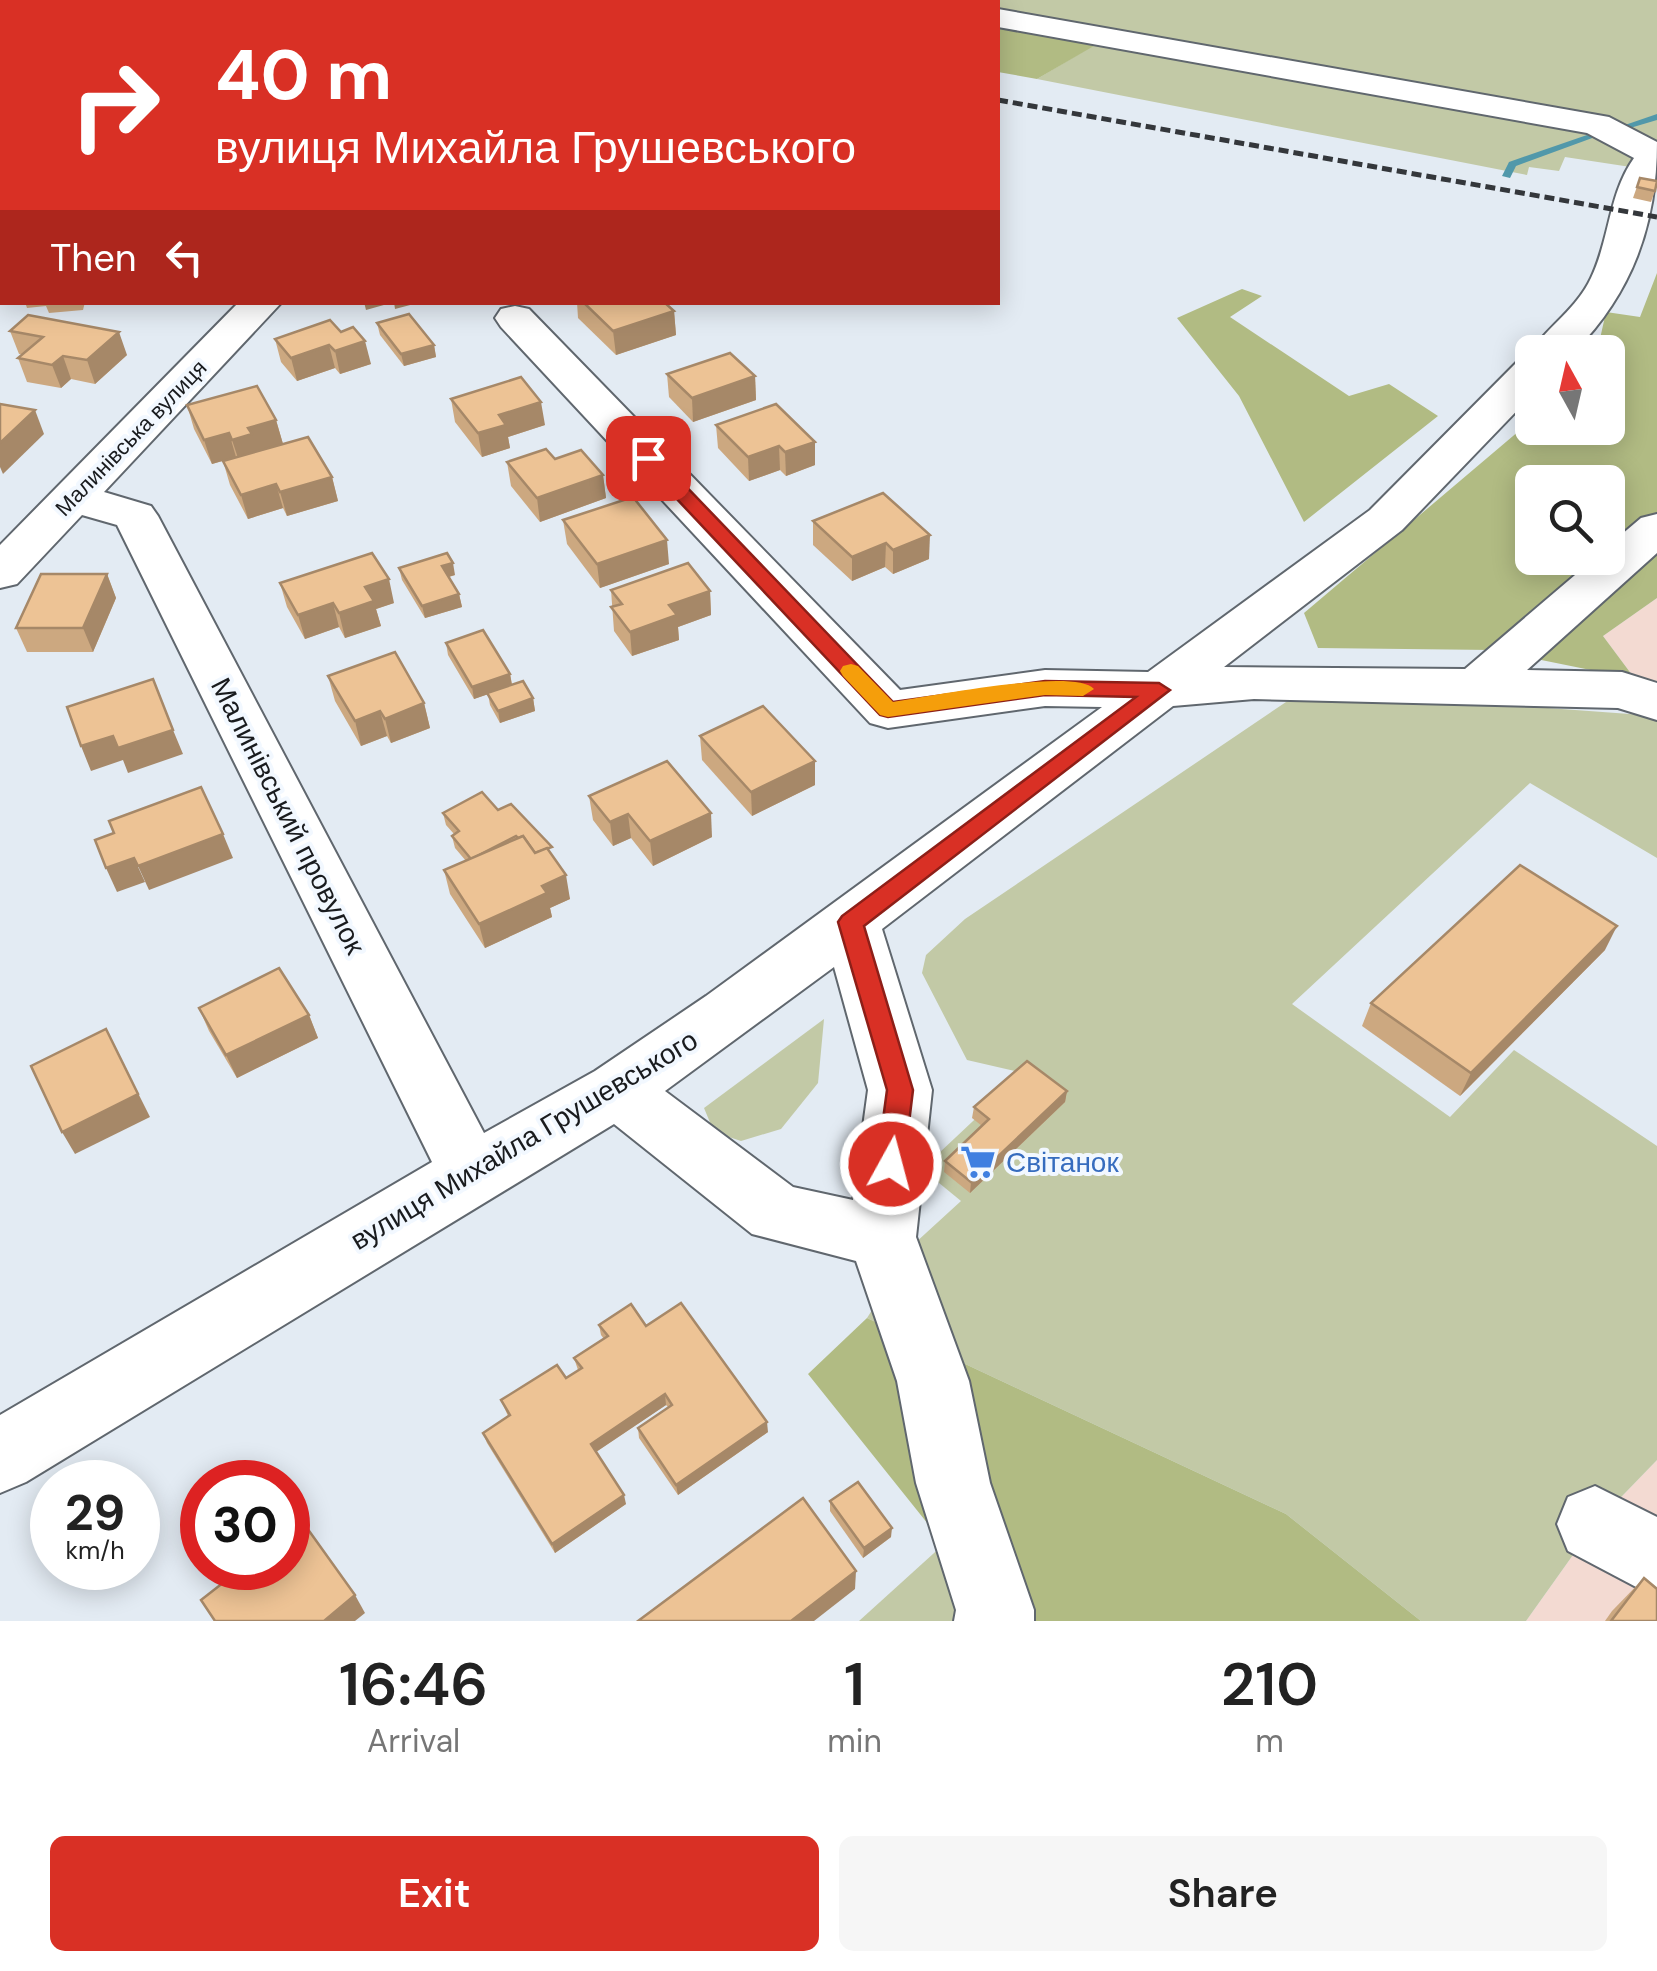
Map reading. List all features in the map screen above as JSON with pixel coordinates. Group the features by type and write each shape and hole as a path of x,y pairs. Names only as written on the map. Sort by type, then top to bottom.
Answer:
{"street":[{"path":"1017,13 1597,124 1655,155 1639,175 1628,202 1615,268 1584,319 1568,335"},
{"name":"Малинівська вулиця","path":"0,573 259,305"},
{"path":"516,318 888,710 1045,688 1159,690 1254,682 1622,690 1657,702"},
{"name":"вулиця Михайла Грушевського","path":"0,1456 617,1090 850,922 1386,520 1515,388"},
{"name":"Малинівський провулок","path":"73,498 135,516 472,1173"},
{"path":"1477,686 1657,528"},
{"path":"850,922 900,1090 882,1237 933,1381 953,1484 995,1610 994,1621"},
{"path":"617,1090 776,1213 882,1237"}],"shaded area":[{"path":"1657,598 1657,685 1635,679 1603,636"},
{"path":"1657,1460 1657,1621 1526,1621 1595,1524"}],"green space":[{"path":"1000,0 1657,0 1657,171 1565,157 1559,171 1529,167 1527,175 1037,79 1109,36 1000,20"},
{"path":"1000,20 1111,36 1037,79 1000,72"},
{"path":"1657,273 1657,598 1603,636 1635,679 1492,650 1318,648 1304,613 1515,434 1515,445 1625,445 1625,335 1601,335 1606,312 1640,317"},
{"path":"1242,289 1262,296 1230,317 1349,396 1389,384 1438,416 1304,522 1239,396 1177,318"},
{"path":"1292,698 1439,700 1657,716 1657,858 1530,783 1292,1004 1450,1117 1514,1050 1657,1146 1657,1460 1595,1524 1526,1621 1421,1621 1286,1514 867,1318 914,1244 961,1201 922,1169 1024,1073 967,1060 922,973 926,955 965,919"},
{"path":"824,1019 818,1083 781,1129 741,1141 714,1132 704,1108"},
{"path":"867,1318 1286,1514 1421,1621 989,1621 944,1544 808,1374"},
{"path":"944,1544 989,1621 859,1621"}],"building":[{"path":"1640,178 1657,181 1655,191 1637,187"},
{"path":"586,305 667,305 674,311 613,331"},
{"path":"409,314 434,345 401,354 377,323"},
{"path":"28,315 119,332 87,360 63,356 52,365 18,358 43,337 10,331"},
{"path":"330,320 341,332 353,327 365,341 335,351 329,345 291,358 275,339"},
{"path":"730,353 755,376 692,398 667,374"},
{"path":"521,377 541,402 499,415 506,425 478,433 451,399"},
{"path":"257,386 276,420 248,428 252,434 232,440 229,433 204,440 187,405"},
{"path":"0,404 35,410 0,443"},
{"path":"776,404 815,442 785,452 779,446 748,457 716,425"},
{"path":"308,437 332,477 280,492 276,484 241,495 223,461"},
{"path":"546,449 555,459 581,450 603,475 537,498 507,462"},
{"path":"883,493 930,535 893,550 886,543 852,557 813,521"},
{"path":"633,497 667,540 597,564 563,520"},
{"path":"372,553 389,579 365,587 374,601 339,613 333,603 298,615 280,583"},
{"path":"447,553 453,563 442,566 459,594 422,606 399,568"},
{"path":"688,563 710,591 669,605 677,615 630,632 611,607 622,604 611,590"},
{"path":"41,574 107,574 83,628 16,628"},
{"path":"483,630 510,674 472,687 446,643"},
{"path":"395,652 424,703 385,719 380,711 355,721 328,676"},
{"path":"153,679 173,730 118,748 113,736 81,746 67,707"},
{"path":"523,681 533,698 498,711 487,693"},
{"path":"763,706 815,761 751,792 700,736"},
{"path":"667,761 711,813 650,841 628,814 610,822 589,796"},
{"path":"201,787 223,834 138,866 134,858 106,868 95,840 114,833 109,821"},
{"path":"482,792 498,810 511,804 552,847 535,853 523,836 516,836 471,859 452,836 459,831 443,813"},
{"path":"523,836 535,853 547,848 566,875 542,886 547,893 479,924 444,870"},
{"path":"1520,865 1617,926 1471,1073 1371,1003"},
{"path":"279,968 309,1015 226,1055 199,1008"},
{"path":"106,1029 138,1094 62,1132 31,1066"},
{"path":"1027,1061 1067,1091 971,1182 945,1161 989,1119 974,1107"},
{"path":"681,1303 767,1422 676,1485 638,1428 672,1405 665,1394 591,1444 624,1495 552,1544 483,1433 510,1415 501,1400 557,1365 566,1378 582,1368 574,1358 608,1336 599,1325 631,1304 646,1326"},
{"path":"858,1482 892,1528 864,1548 830,1501"},
{"path":"803,1498 856,1571 791,1621 638,1621"},
{"path":"310,1532 355,1595 324,1621 215,1621 201,1600 214,1590 310,1590"},
{"path":"1644,1578 1657,1589 1657,1621 1611,1621"}],"waterway":[{"path":"1630,125 1657,117"},
{"path":"1507,176 1512,164 1590,137"}],"railway":[{"path":"1000,100 1657,217"}],"slow traffic":[{"path":"851,671 888,710 1045,688 1083,689"}],"place":[{"name":"Світанок","path":"978,1162"}],"route":[{"path":"648,458 888,710 1045,688 1159,690 850,922 900,1090 891,1164"}]}
